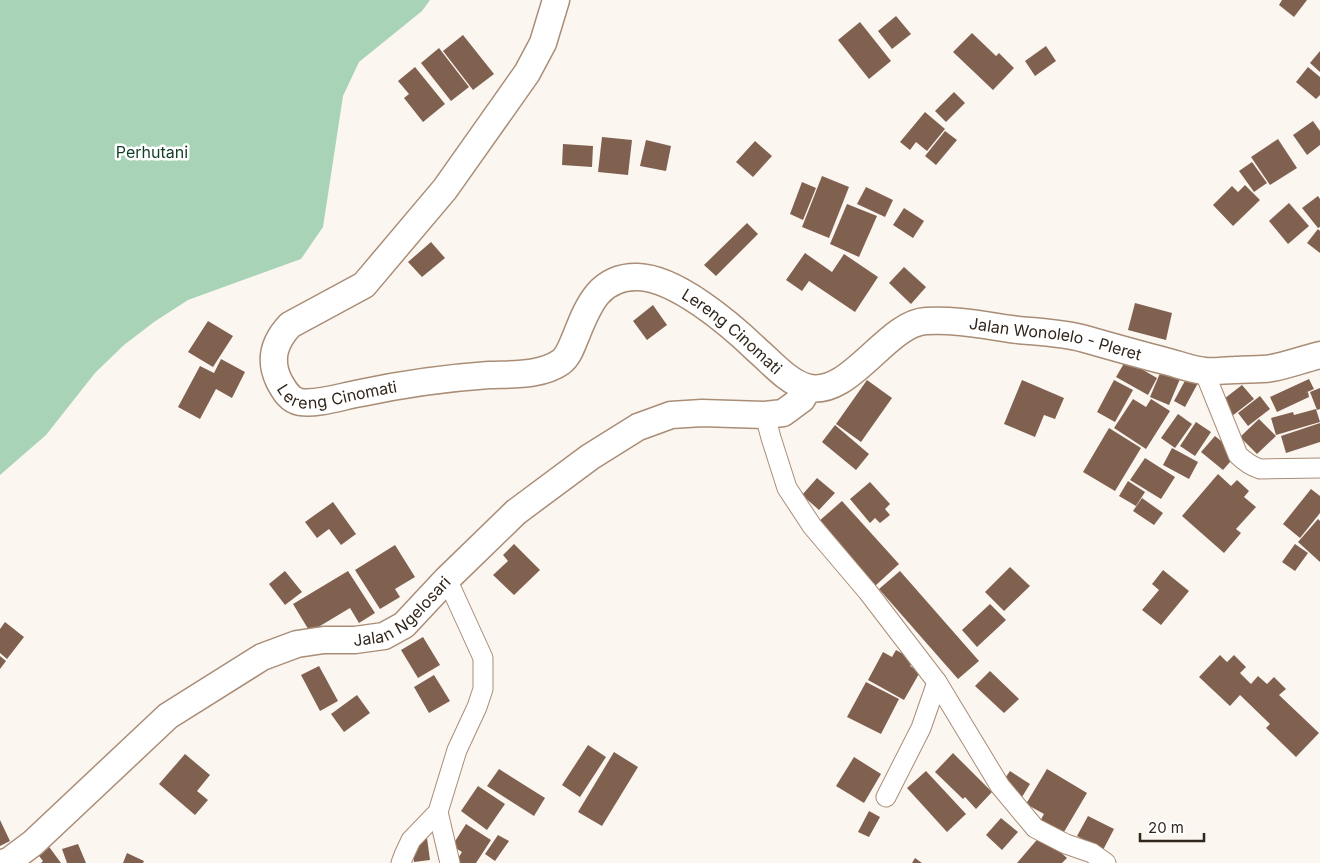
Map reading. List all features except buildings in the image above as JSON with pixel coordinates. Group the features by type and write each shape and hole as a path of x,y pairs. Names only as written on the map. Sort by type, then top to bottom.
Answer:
{"main road":[{"name":"Lereng Cinomati","path":"556,0 543,43 527,73 438,196 364,285 290,325 284,331 275,346 273,363 275,372 286,392 296,401 310,402 462,377 537,372 564,360 572,346 589,303 602,290 614,281 637,277 660,282 698,301 745,338 781,372 794,382 808,388"},
{"name":"Jalan Wonolelo - Pleret","path":"808,388 821,389 840,380 860,366 899,332 922,321 953,322 1080,337 1204,371 1271,368 1320,355"},
{"name":"Jalan Ngelosari","path":"2,863 9,861 32,843 168,716 262,657 297,644 324,640 355,640 384,636 404,626 447,579 516,512 590,457 638,427 671,415 702,413 765,415 783,413 802,399 808,388"}],"street":[{"path":"1204,371 1238,455 1245,462 1260,469 1320,468"},
{"path":"765,415 770,438 787,488 812,526 868,592 937,682 1000,786 1035,828 1066,844 1092,853 1106,863"},
{"path":"401,863 412,840 438,812 457,750 478,707 483,688 483,658 447,579"},
{"path":"886,797 921,728 937,682"},
{"path":"438,812 450,863"}],"green space":[{"name":"Perhutani","path":"0,0 430,0 422,11 359,62 343,96 323,227 301,259 188,300 154,322 124,345 95,373 46,435 0,475"}]}
